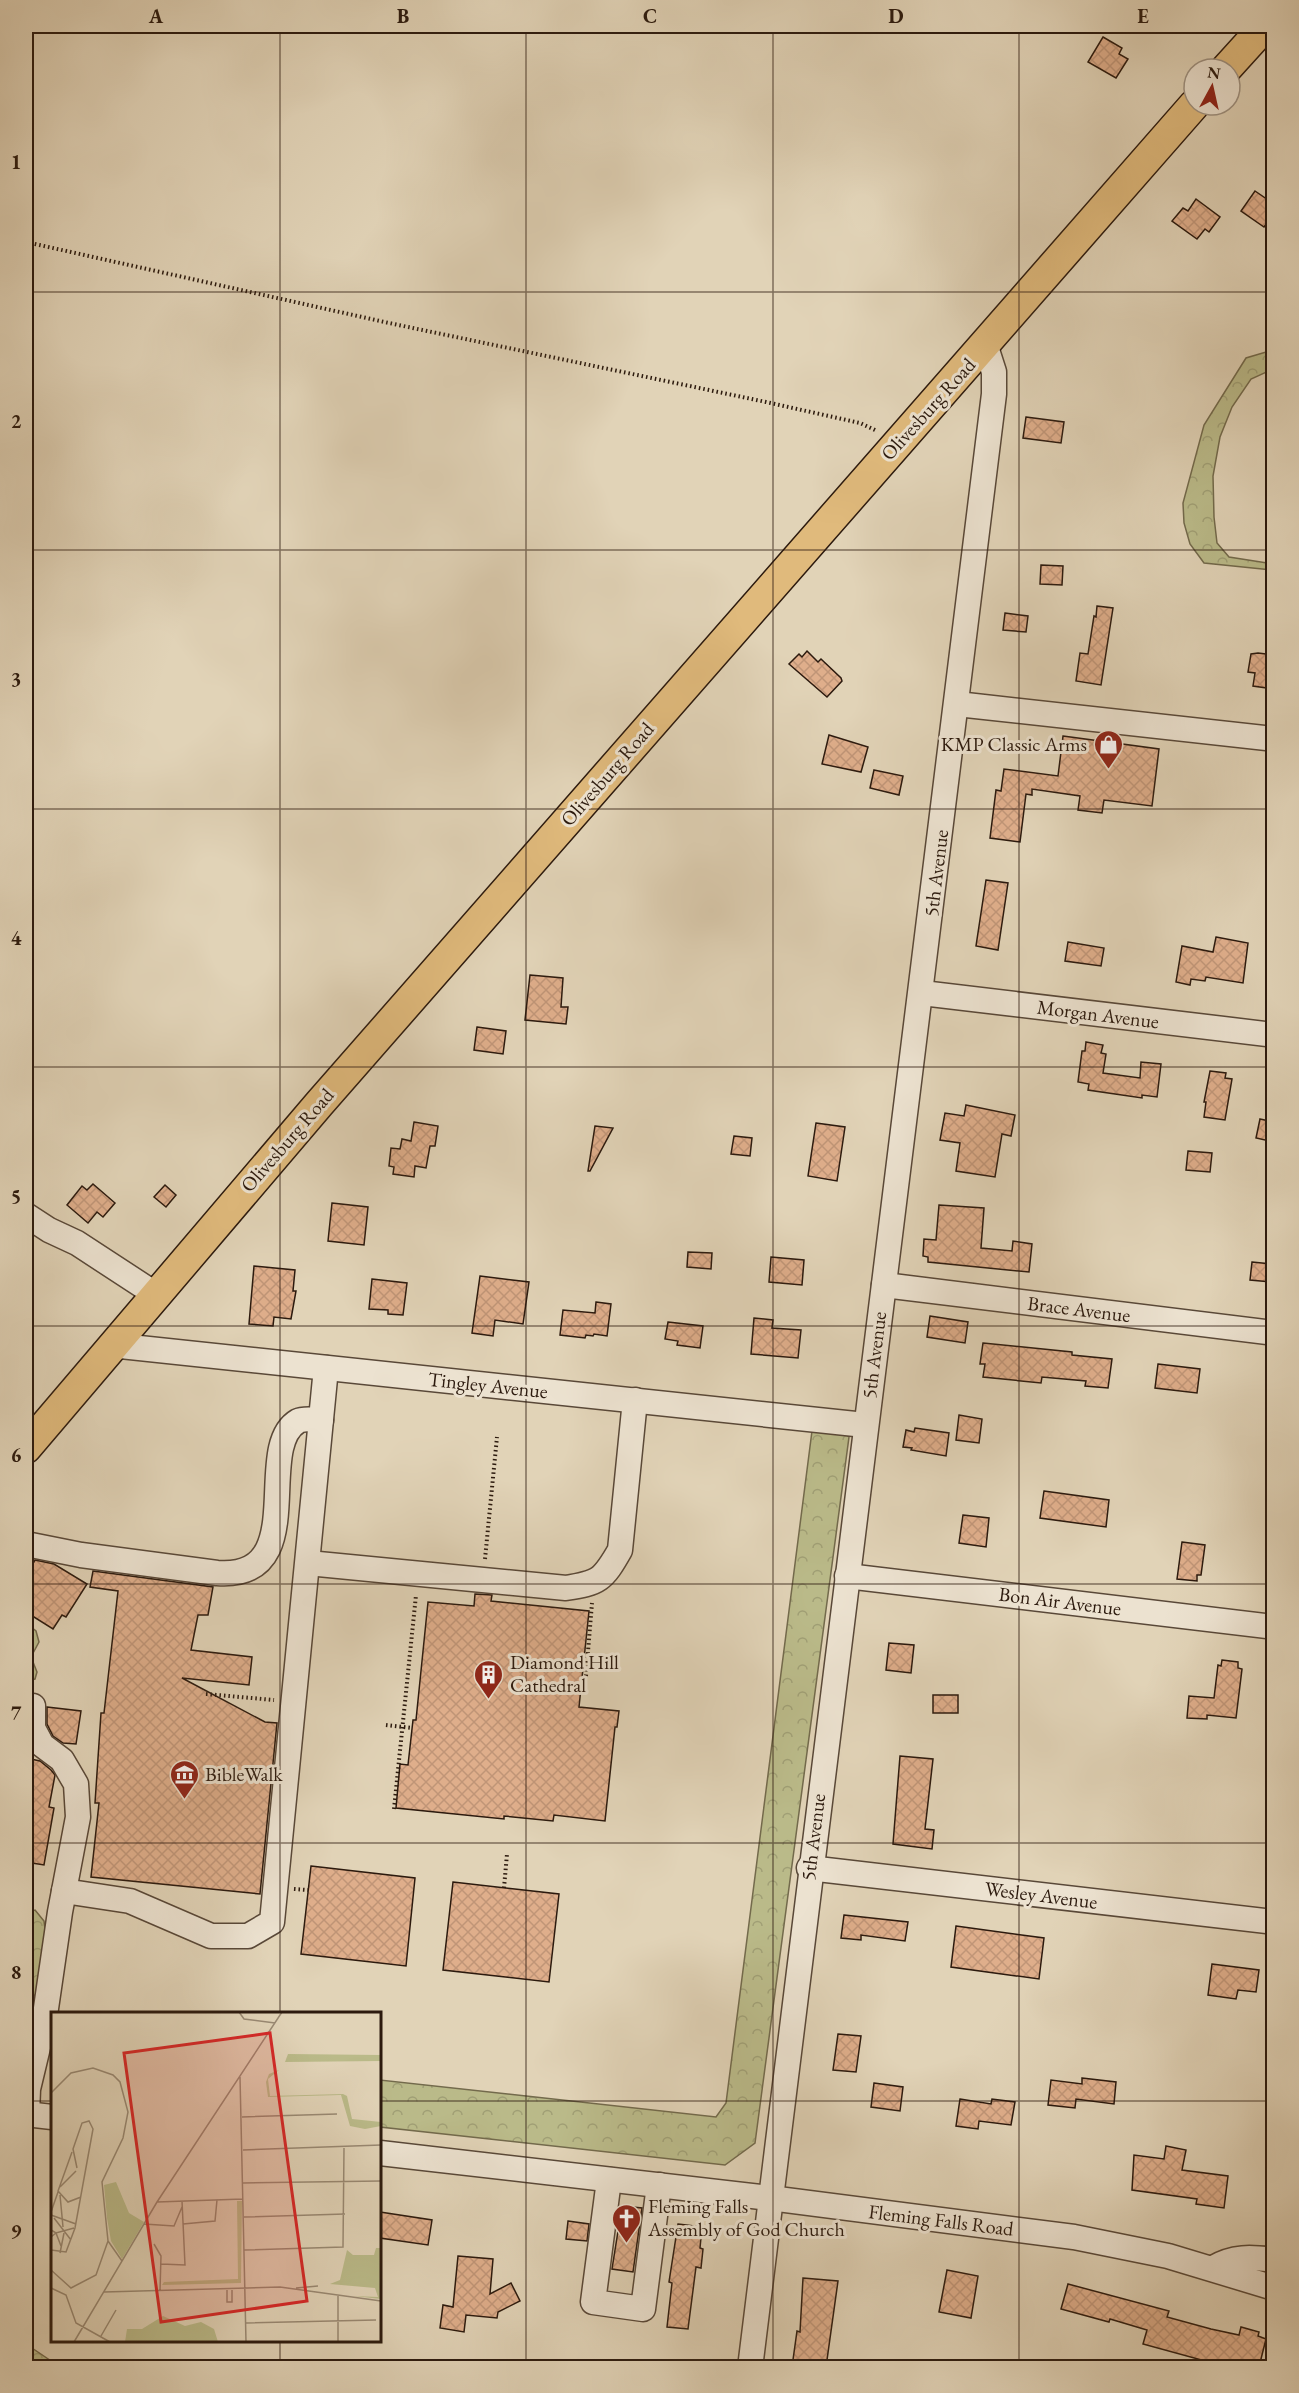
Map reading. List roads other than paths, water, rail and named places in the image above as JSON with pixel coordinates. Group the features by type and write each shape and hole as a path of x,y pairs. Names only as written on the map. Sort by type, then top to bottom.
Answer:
{"main road":[{"path":"1237,57 1264,26"},
{"name":"Olivesburg Road","path":"26,1448 154,1294 1184,117"}],"street":[{"name":"5th Avenue","path":"750,2367 809,1868 922,993 994,394 994,372 985,344"},
{"path":"957,704 1274,739"},
{"name":"Morgan Avenue","path":"922,993 1274,1035"},
{"path":"26,1215 49,1230 77,1243 154,1294"},
{"name":"Brace Avenue","path":"884,1285 1274,1334"},
{"name":"Tingley Avenue","path":"111,1346 865,1425"},
{"path":"64,1891 130,1901 211,1936 248,1936 272,1922 326,1368"},
{"path":"308,1563 566,1588 592,1584 608,1571 620,1551 635,1400"},
{"path":"26,1544 81,1555 217,1573 231,1574 243,1570 259,1560 271,1540 277,1508 280,1454 290,1428 300,1420 321,1420"},
{"name":"Bon Air Avenue","path":"847,1576 1274,1627"},
{"path":"33,1706 33,1728 42,1745 62,1760 76,1784 78,1817 44,2022 28,2089 26,2114 51,2117"},
{"name":"Wesley Avenue","path":"809,1868 1274,1922"},
{"name":"Fleming Falls Road","path":"381,2153 770,2198 1074,2237 1132,2247 1213,2268 1274,2288"},
{"path":"609,2180 592,2302 644,2308 659,2185"},
{"path":"1213,2268 1227,2260 1244,2257 1274,2260"}],"place":[{"name":"KMP Classic Arms","path":"1108,770"},
{"name":"Diamond Hill Cathedral","path":"489,1700"},
{"name":"BibleWalk","path":"184,1800"},
{"name":"Fleming Falls Assembly of God Church","path":"627,2244"}]}
